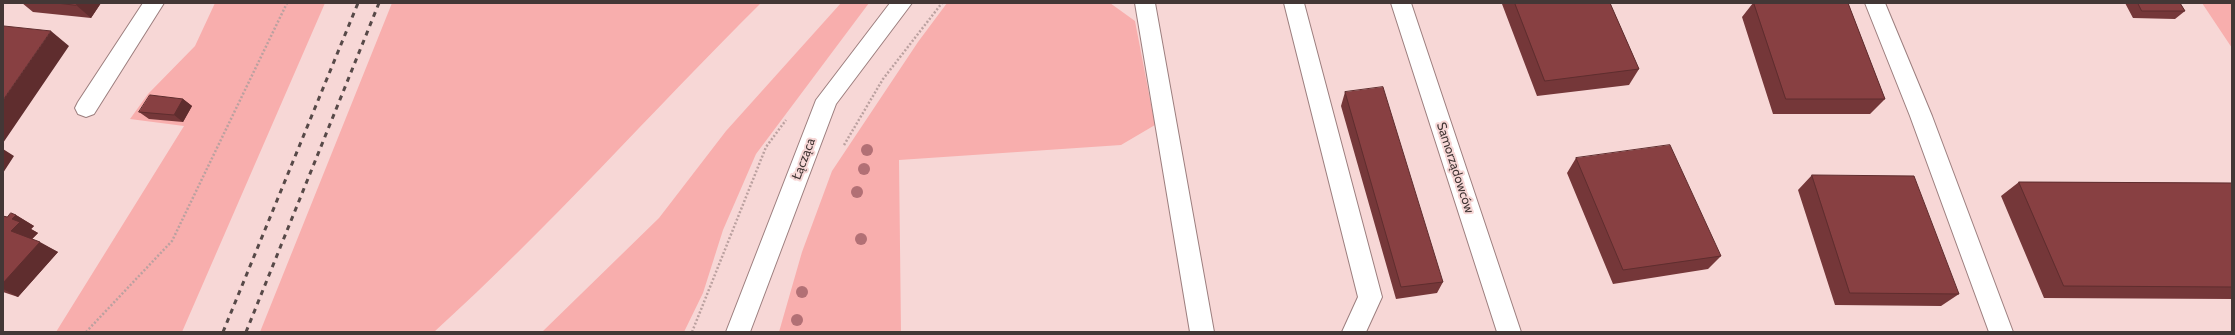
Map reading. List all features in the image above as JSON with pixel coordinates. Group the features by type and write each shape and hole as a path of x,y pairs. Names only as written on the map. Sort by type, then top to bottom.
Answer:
{"street":[{"path":"86,108 154,3"},
{"name":"Łącząca","path":"738,332 827,100 902,3"},
{"path":"1145,3 1202,332"},
{"path":"1294,3 1370,297 1354,332"},
{"name":"Samorządowców","path":"1401,3 1509,332"},
{"path":"1875,3 1922,116 2001,332"}],"path":[{"path":"86,332 172,241 287,3"},
{"path":"843,146 883,79 942,3"}],"shaded area":[{"path":"215,3 325,3 182,332 56,332 184,126 130,119 148,94 195,46"},
{"path":"392,3 761,3 559,211 434,332 260,332"},
{"path":"841,3 869,3 756,154 723,230 703,293 684,332 542,332 659,218 726,131"},
{"path":"947,3 1110,3 1135,21 1155,125 1121,145 899,160 901,332 779,332 802,252 832,171 918,42"},
{"path":"2202,3 2232,3 2232,48"}],"building":[{"path":"57,3 77,3 76,5"},
{"path":"1515,3 1610,3 1639,69 1545,81"},
{"path":"1754,3 1848,3 1885,99 1786,99"},
{"path":"2138,3 2180,3 2185,11 2142,11"},
{"path":"3,27 51,31 3,100"},
{"path":"1383,87 1443,282 1401,287 1345,92"},
{"path":"150,95 183,99 174,115 139,112"},
{"path":"1670,145 1721,256 1623,270 1576,158"},
{"path":"1812,175 1914,176 1959,294 1850,293"},
{"path":"2019,182 2232,183 2232,287 2064,286"},
{"path":"11,213 16,215 12,219 20,222 11,231 40,242 3,283 3,216 7,217"}],"railway":[{"path":"223,332 358,3"},
{"path":"246,332 379,3"}]}
